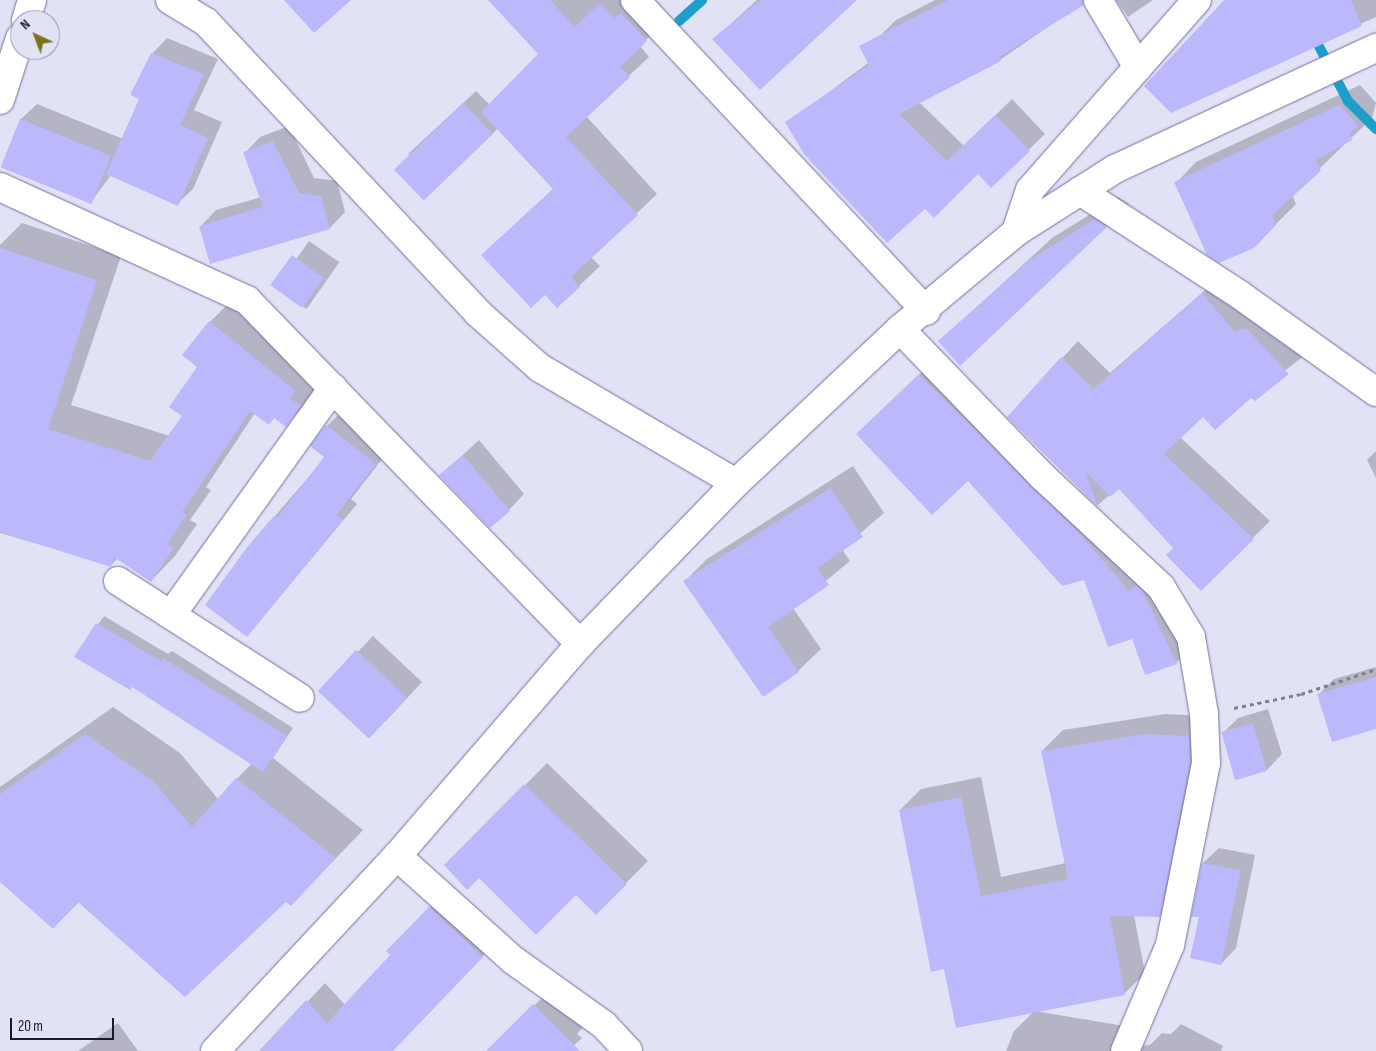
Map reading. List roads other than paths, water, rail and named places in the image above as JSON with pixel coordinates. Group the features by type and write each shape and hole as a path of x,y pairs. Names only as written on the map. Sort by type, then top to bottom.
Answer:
{"street":[{"path":"170,0 206,22 478,313 540,368 736,483"},
{"path":"635,0 926,311"},
{"path":"1098,0 1138,67"},
{"path":"1016,232 1030,190 1197,0"},
{"path":"216,1051 397,856 580,644 736,483 900,329 926,311 1016,232 1116,169 1376,48"},
{"path":"0,100 13,60"},
{"path":"0,187 247,300 580,644"},
{"path":"1080,191 1240,295 1376,392"},
{"path":"900,329 1043,477 1160,587 1191,637 1204,714 1206,763 1170,945 1125,1051"},
{"path":"171,615 333,388"},
{"path":"118,581 300,698"},
{"path":"397,856 513,960 604,1025 628,1051"}],"waterway":[{"path":"679,21 702,0"},
{"path":"1313,35 1348,101 1376,129"}]}
